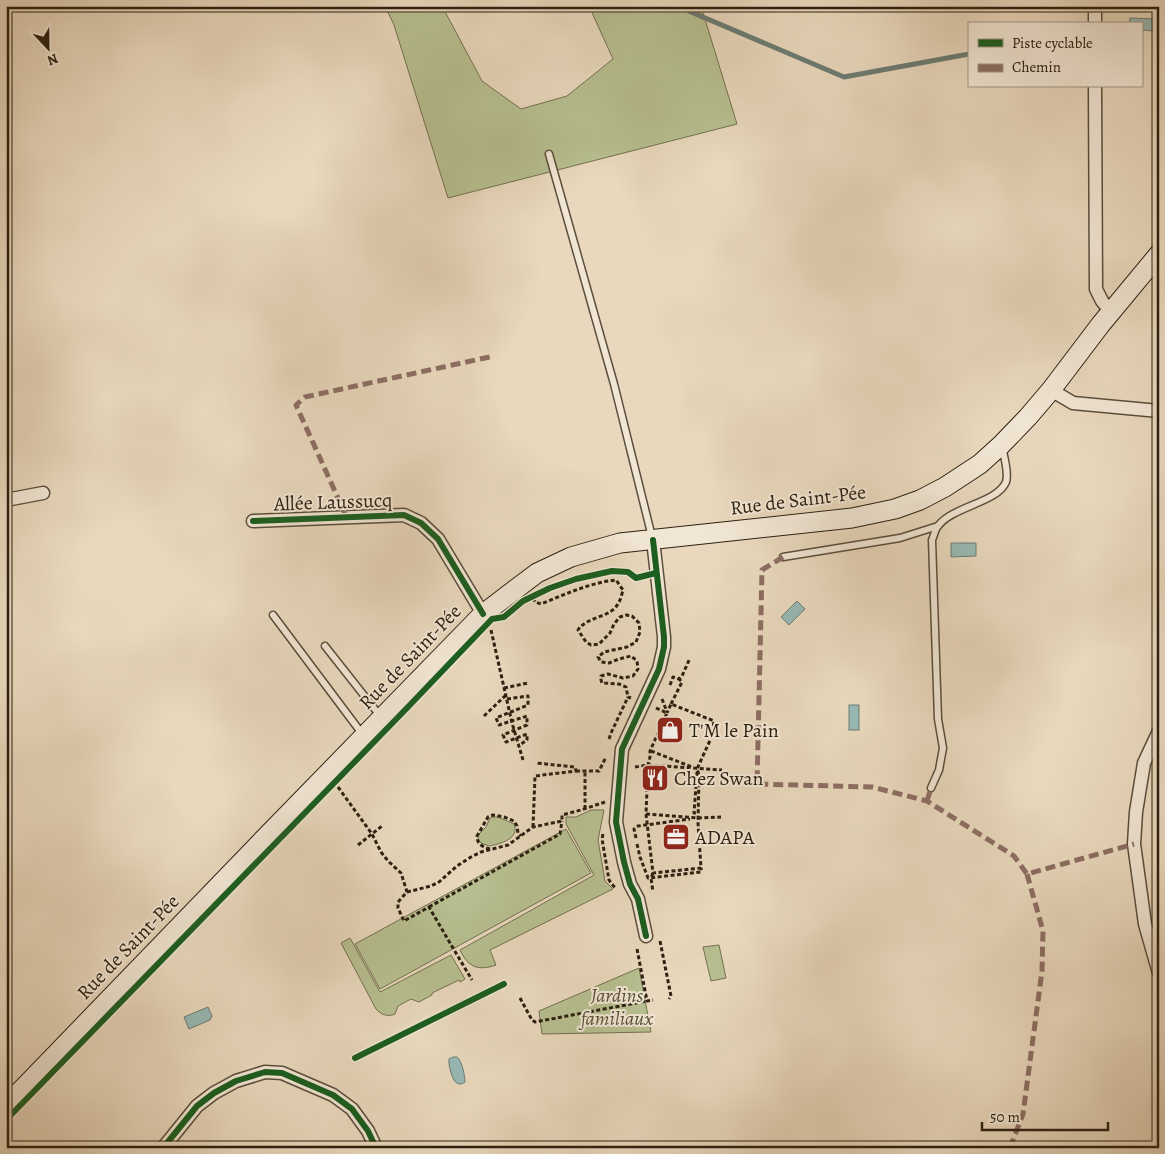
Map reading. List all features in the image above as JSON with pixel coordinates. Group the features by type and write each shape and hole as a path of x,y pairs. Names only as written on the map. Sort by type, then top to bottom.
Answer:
{"main road":[{"name":"Rue de Saint-Pée","path":"6,1106 364,736 487,623 536,573 571,557 620,543 852,518 895,509 920,500 946,487 980,464 1028,417 1154,259"}],"street":[{"path":"1095,6 1095,22"},
{"path":"1095,88 1096,289 1102,301 1111,312"},
{"path":"1051,390 1074,403 1159,411"},
{"path":"6,500 43,493"},
{"name":"Allée Laussucq","path":"253,521 404,515 420,523 438,539 487,623"},
{"path":"646,936 638,899 630,884 624,862 616,822 622,749 659,669 664,647 653,540"},
{"path":"1159,731 1144,764 1136,812 1134,844 1145,924 1159,972"},
{"path":"164,1148 197,1106 214,1093 236,1081 265,1072 282,1073 332,1095 352,1109 368,1131 376,1148"}],"lane":[{"path":"549,154 614,384 653,540"},
{"path":"931,788 939,770 943,748 938,719 932,540 938,526 950,515 998,492 1006,481 1006,465 1001,445"},
{"path":"783,558 900,538 938,526"},
{"path":"273,615 364,736"},
{"path":"324,646 382,718"}],"path":[{"path":"541,593 530,598 541,604 587,586 616,580 623,590 619,603 604,615 582,624 578,630 586,642 591,645 599,644 610,633 620,617 632,616 639,622 640,632 636,642 627,647 604,652 598,657 601,662 609,663 631,656 637,661 638,668 633,676 623,678 608,674 601,676 600,680 602,683 619,684 626,687 628,696 610,733 609,740"},
{"path":"487,623 523,760"},
{"path":"679,679 690,658"},
{"path":"653,892 646,814 648,765 650,751 682,682 673,677 662,700 667,712"},
{"path":"504,688 528,683"},
{"path":"484,716 506,697 528,696 528,704 496,718 499,725 527,716 527,725 503,735 506,742 527,734 527,740 518,746"},
{"path":"628,696 638,700"},
{"path":"671,704 714,721 712,736 697,769 699,775 698,816 702,872 648,878 641,861 634,829 638,826 698,816"},
{"path":"651,705 667,712"},
{"path":"650,751 697,769"},
{"path":"533,827 535,776 576,771 599,771 606,757"},
{"path":"536,763 575,767 576,771"},
{"path":"634,768 648,765 722,770"},
{"path":"584,809 585,771"},
{"path":"328,789 335,782 372,834 381,852 401,873 407,892"},
{"path":"562,821 533,827 508,844 481,852 472,857 431,886 407,892 398,902 398,908 404,922 560,834 562,821 562,815 601,803"},
{"path":"646,814 721,817"},
{"path":"491,850 479,843 477,836 488,817 497,815 514,822 521,836"},
{"path":"358,845 382,826"},
{"path":"652,873 701,868"},
{"path":"429,907 472,980"},
{"path":"660,941 671,996 669,999"},
{"path":"637,949 647,1001"},
{"path":"520,998 535,1022 654,1000"}],"green space":[{"path":"385,6 442,6 482,81 521,109 567,96 613,59 589,6 701,6 737,124 448,198 394,25"},
{"path":"591,810 604,810 598,840 605,881 613,889 490,950 496,965 479,968 469,963 460,950 594,875 566,824 566,817 576,817"},
{"path":"492,817 498,817 514,824 515,829 512,837 508,840 489,846 481,843 478,835"},
{"path":"566,829 591,873 380,989 355,944"},
{"path":"350,938 380,992 451,955 465,979 432,993 432,995 419,1002 411,999 398,1006 395,1014 385,1015 376,1009 341,943"},
{"path":"719,945 726,978 711,981 703,947"},
{"name":"Jardins familiaux","path":"639,968 651,1032 542,1034 539,1011"}],"water":[{"path":"1130,18 1155,19 1154,31 1142,30 1142,22 1129,22"},
{"path":"951,543 976,543 976,556 951,557"},
{"path":"797,601 805,609 789,625 781,617"},
{"path":"849,705 859,705 859,730 849,730"},
{"path":"208,1007 212,1016 210,1020 189,1029 184,1017"},
{"path":"457,1057 462,1065 465,1082 462,1084 455,1082 451,1072 449,1059"}],"waterway":[{"path":"677,6 844,77 968,54"}],"marked path":[{"path":"347,518 296,405 305,397 494,356"},
{"path":"783,557 762,570 757,784 872,787 927,801 1014,856 1027,874 1134,844"},
{"path":"927,801 931,788"},
{"path":"1010,1148 1023,1114 1042,971 1043,931 1027,874"}],"cycle path":[{"path":"253,521 404,515 421,523 438,539 483,614"},
{"path":"646,936 638,899 630,884 624,862 616,822 622,749 659,669 664,647 653,540"},
{"path":"6,1120 492,619 504,617 523,601 550,588 576,579 612,571 628,572 636,578 656,573"},
{"path":"355,1058 504,984"},
{"path":"163,1148 197,1106 214,1093 236,1081 265,1072 282,1073 333,1095 352,1109 368,1131 376,1148"}],"place":[{"name":"T'M le Pain","path":"670,730"},
{"name":"Chez Swan","path":"655,778"},
{"name":"ADAPA","path":"676,837"}]}
